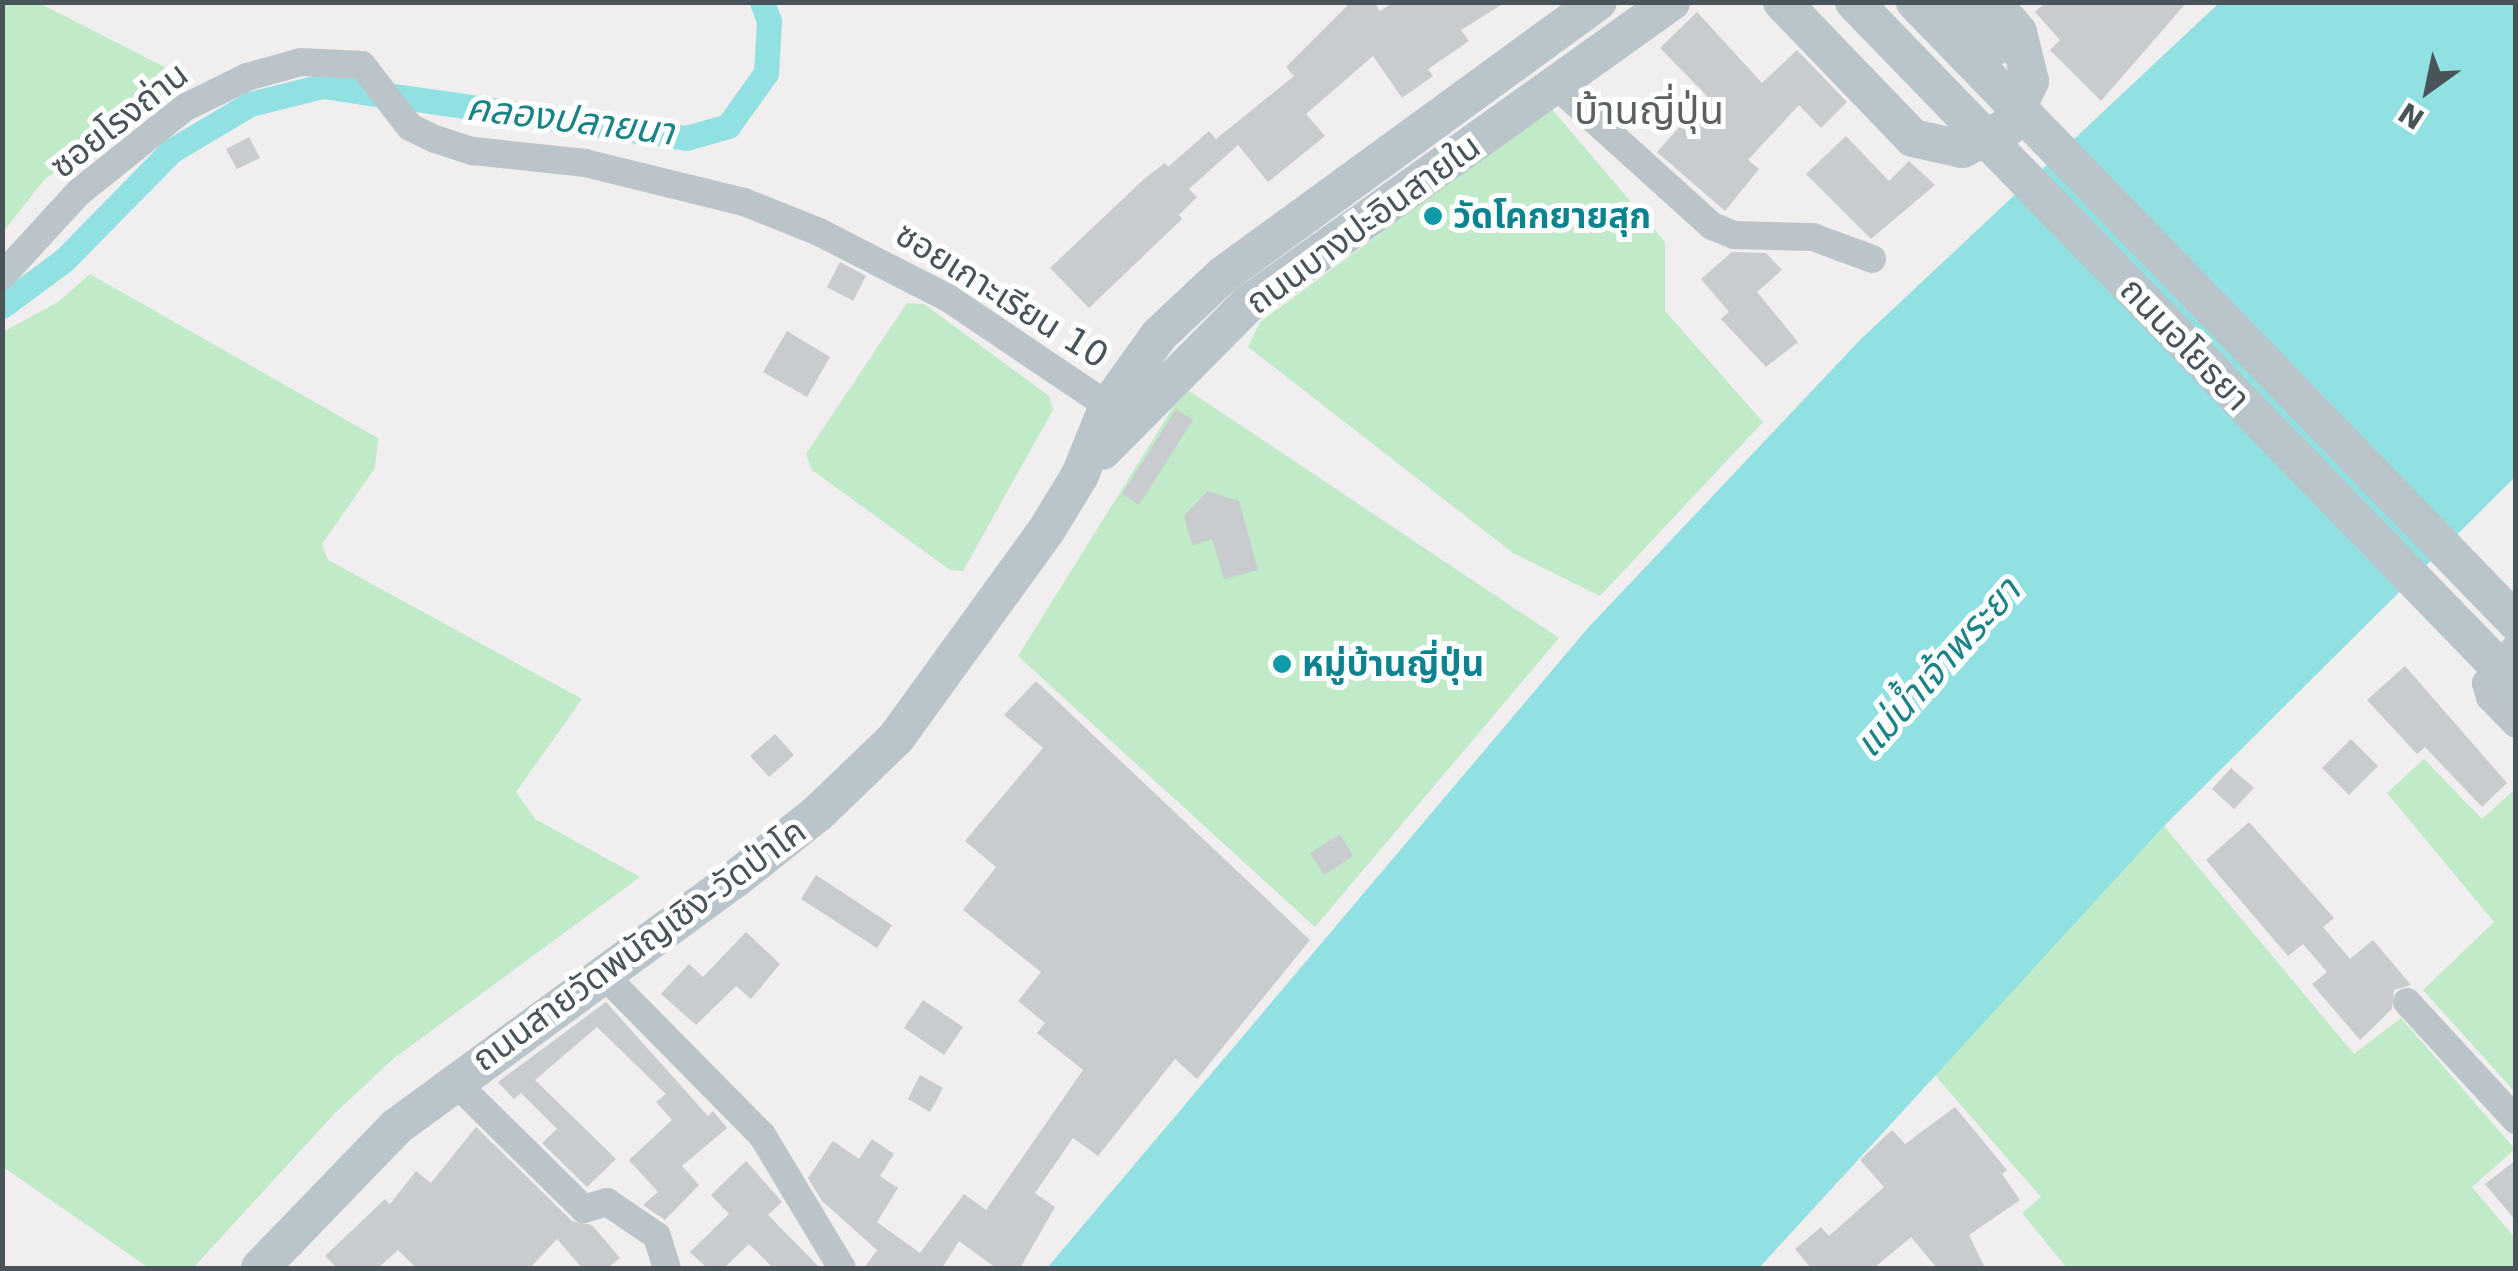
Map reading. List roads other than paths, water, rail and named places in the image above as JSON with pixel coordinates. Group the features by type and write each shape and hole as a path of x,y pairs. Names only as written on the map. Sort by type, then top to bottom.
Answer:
{"main road":[{"name":"ถนนบางปะอินสายใน","path":"1080,475 1108,406 1159,336 1223,275 1598,2"},
{"name":"ถนนบางปะอินสายใน","path":"997,602 1080,475 1173,372 1248,304 1671,2"},
{"path":"1782,2 1913,138 1962,149 2008,127 2030,82 2018,32 1992,2"},
{"path":"1812,2 1910,107 1941,126 1960,127 1992,112 2008,79 2000,43 1961,2"},
{"name":"ถนนอโยธยา","path":"1854,2 2516,684"},
{"name":"ถนนอโยธยา","path":"1915,2 2516,622"},
{"name":"ถนนสายวัดพนัญเชิง-วัดป่าโค","path":"260,1268 344,1176 454,1081 818,813 896,738 997,602"}],"street":[{"name":"ซอยเกาะเรียน 10","path":"247,78 301,62 362,65 410,126 435,139 473,150 585,163 744,202 901,270 1108,406"},
{"name":"ซอยโรงถ่าน","path":"2,276 78,193 127,152 184,108 247,78"},
{"path":"1557,86 1712,226 1734,235 1812,236 1872,259"},
{"path":"2516,647 2486,682 2490,697 2516,724"},
{"path":"602,973 753,1123 806,1200 842,1268"},
{"path":"2407,1002 2516,1120"},
{"path":"454,1081 584,1209 606,1202 657,1236 667,1268"}],"water":[{"name":"แม่น้ำเจ้าพระยา","path":"2219,3 2515,3 2515,477 2164,826 1759,1268 1047,1268 1587,629 1860,340"}],"waterway":[{"name":"คลองปลายนา","path":"395,96 686,138 728,126 766,73 769,21 762,2"},
{"name":"คลองปลายนา","path":"2,306 64,260 171,151 250,104 323,86 376,94"}],"place":[{"name":"วัดโคกยายสุก","path":"1433,216"},
{"name":"หมู่บ้านญี่ปุ่น","path":"1282,664"}],"district":[{"name":"บ้านญี่ปุ่น","path":"1649,110"}]}
